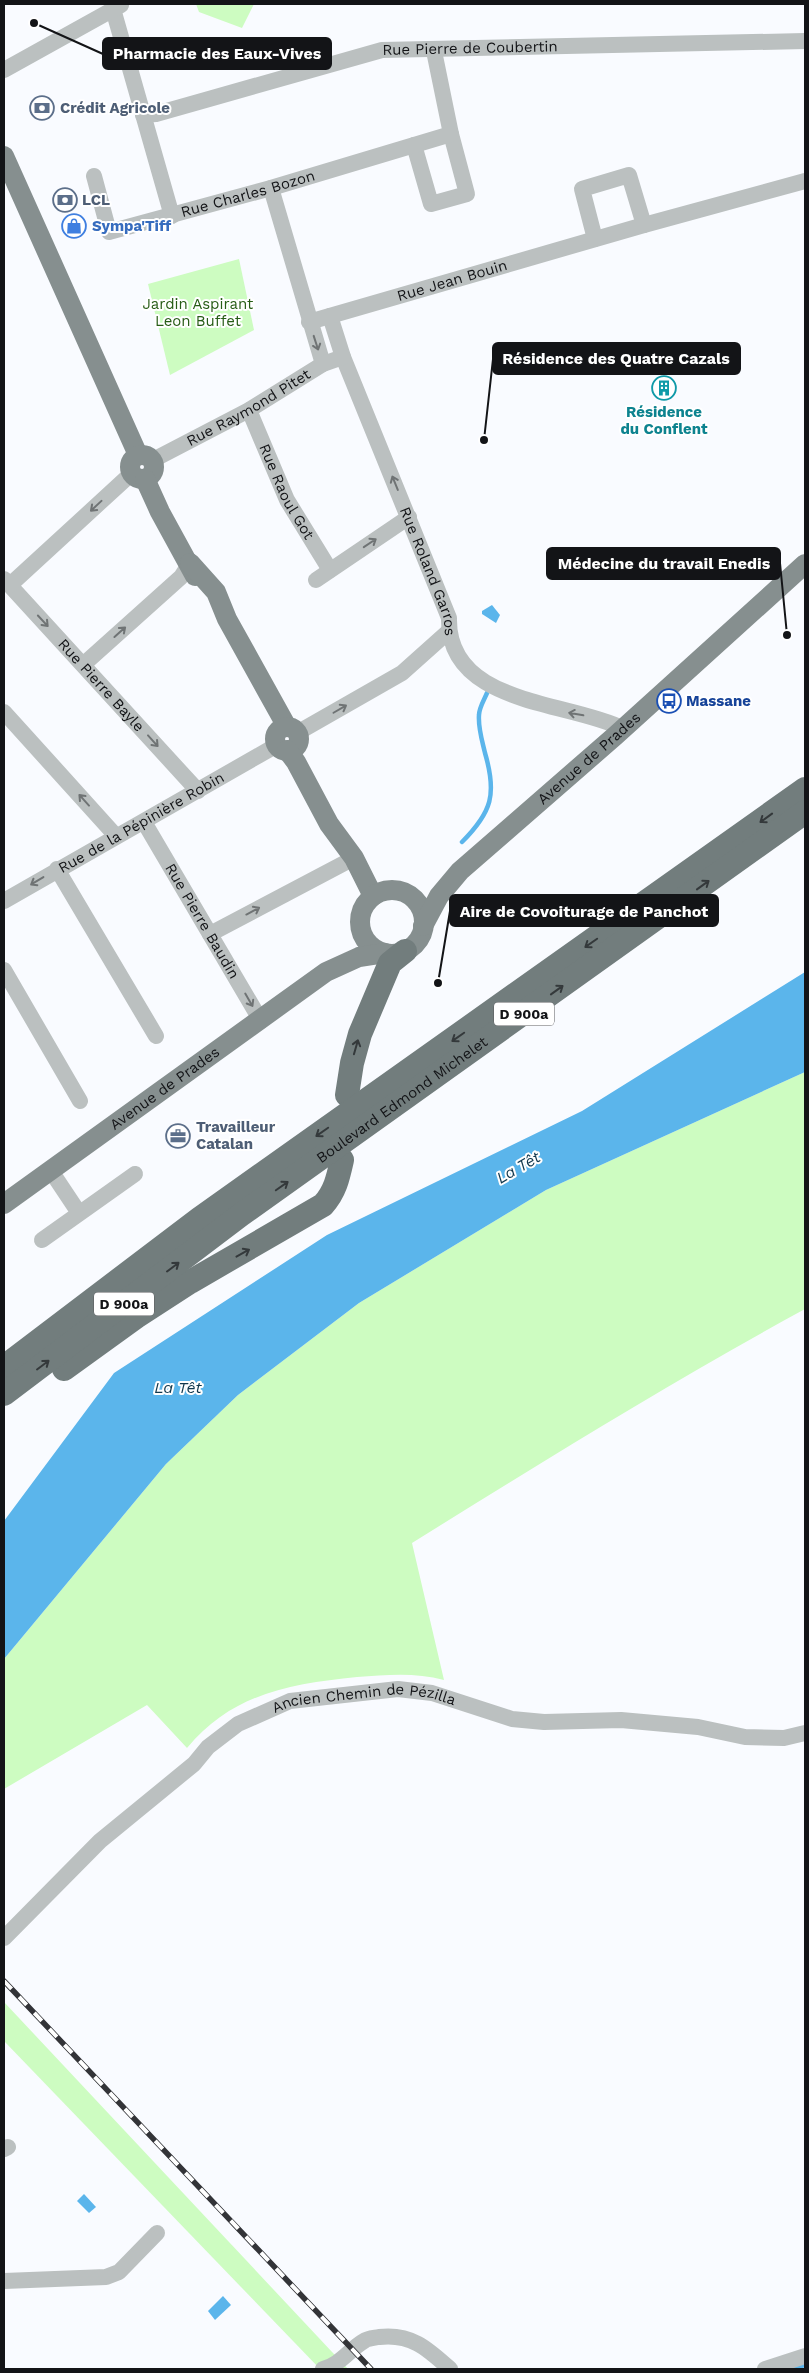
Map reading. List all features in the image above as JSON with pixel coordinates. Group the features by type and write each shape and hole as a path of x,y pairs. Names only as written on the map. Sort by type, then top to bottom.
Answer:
{"highway":[{"name":"Boulevard Edmond Michelet","path":"4,1367 199,1219 805,790"},
{"name":"Boulevard Edmond Michelet","path":"4,1394 242,1214 805,812"},
{"path":"347,1095 352,1063 360,1034 395,952"},
{"path":"4,1412 136,1317 190,1282 323,1205 331,1196 338,1179 342,1160"},
{"path":"4,1348 153,1237 199,1219"},
{"path":"136,1317 140,1292"}],"main road":[{"path":"4,156 86,339 90,370 142,467 160,487 174,534 190,563 216,592 227,619 251,663 260,699 309,770 316,801 329,824 354,858 373,896"},
{"name":"Avenue de Prades","path":"423,926 439,896 460,871 805,564"},
{"name":"Avenue de Prades","path":"409,895 460,871"},
{"path":"388,890 409,895 421,908 423,926 418,940 395,952 369,944 360,927 362,910 373,896 388,890"},
{"name":"Avenue de Prades","path":"326,972 360,927"},
{"name":"Avenue de Prades","path":"4,1204 326,972 359,957 395,952"}],"street":[{"path":"4,70 118,6 143,114 172,216"},
{"name":"Rue Pierre de Coubertin","path":"143,114 174,109 382,50 805,41"},
{"path":"414,145 431,204 467,194 451,134 434,50"},
{"name":"Rue Charles Bozon","path":"94,176 109,232 271,188 451,134"},
{"path":"595,239 582,189 629,175 644,225"},
{"name":"Rue Jean Bouin","path":"309,322 644,225 805,181"},
{"path":"271,188 309,322 323,364"},
{"name":"Rue Roland Garros","path":"330,316 343,357 449,618 449,631 461,661 484,680 512,696 566,712 602,719 622,728"},
{"name":"Rue Raymond Pitet","path":"7,582 142,467 249,410 323,364 343,357"},
{"name":"Rue Raoul Got","path":"249,410 287,500 330,570"},
{"path":"316,580 409,517"},
{"path":"84,664 181,577 190,563"},
{"name":"Rue Pierre Bayle","path":"7,582 84,664 198,791"},
{"name":"Rue de la Pépinière Robin","path":"4,900 144,822 402,673 449,631"},
{"path":"4,712 116,836"},
{"name":"Rue Pierre Baudin","path":"144,822 260,1021"},
{"path":"210,934 354,858"},
{"path":"57,869 156,1036"},
{"path":"4,970 80,1102"},
{"path":"51,1171 79,1212"},
{"path":"42,1240 135,1174"},
{"name":"Ancien Chemin de Pézilla","path":"4,1938 100,1841 194,1764 208,1748 238,1724 290,1702 398,1689 432,1693 520,1720 544,1722 621,1720 698,1727 745,1737 784,1738 805,1733"},
{"path":"4,2281 106,2278 119,2272 157,2233"},
{"path":"323,2369 331,2367 365,2340 384,2337 409,2338 434,2354 450,2369"},
{"path":"764,2369 805,2356"}],"green space":[{"path":"196,4 254,4 242,28 199,12"},
{"name":"Jardin Aspirant Leon Buffet","path":"239,259 254,330 170,375 148,284"},
{"path":"805,1072 805,1309 656,1394 412,1543 444,1680 411,1675 357,1677 286,1688 243,1703 205,1729 187,1748 147,1705 4,1789 4,1659 166,1464 238,1395 359,1303 546,1190"},
{"path":"4,2002 348,2369 320,2369 4,2041"}],"water":[{"path":"492,605 500,615 496,623 482,614 482,611"},
{"name":"La Têt","path":"805,972 805,1072 546,1190 359,1303 238,1395 166,1464 4,1659 4,1521 114,1373 327,1235 582,1111"},
{"path":"84,2194 96,2207 89,2213 77,2201"},
{"path":"223,2296 231,2305 215,2320 208,2311"}],"waterway":[{"path":"462,842 486,811 491,791 489,767 480,734 479,720 480,710 487,693"},
{"path":"794,2369 805,2365"}],"railway":[{"path":"4,1981 371,2369"}],"place":[{"name":"Pharmacie des Eaux-Vives","path":"34,23"},
{"name":"Crédit Agricole","path":"42,108"},
{"name":"LCL","path":"65,200"},
{"name":"Sympa'Tiff","path":"74,226"},
{"name":"Résidence du Conflent","path":"664,388"},
{"name":"Résidence des Quatre Cazals","path":"484,440"},
{"name":"Médecine du travail Enedis","path":"787,635"},
{"name":"Massane","path":"669,701"},
{"name":"Aire de Covoiturage de Panchot","path":"438,983"},
{"name":"Travailleur Catalan","path":"178,1136"}]}
